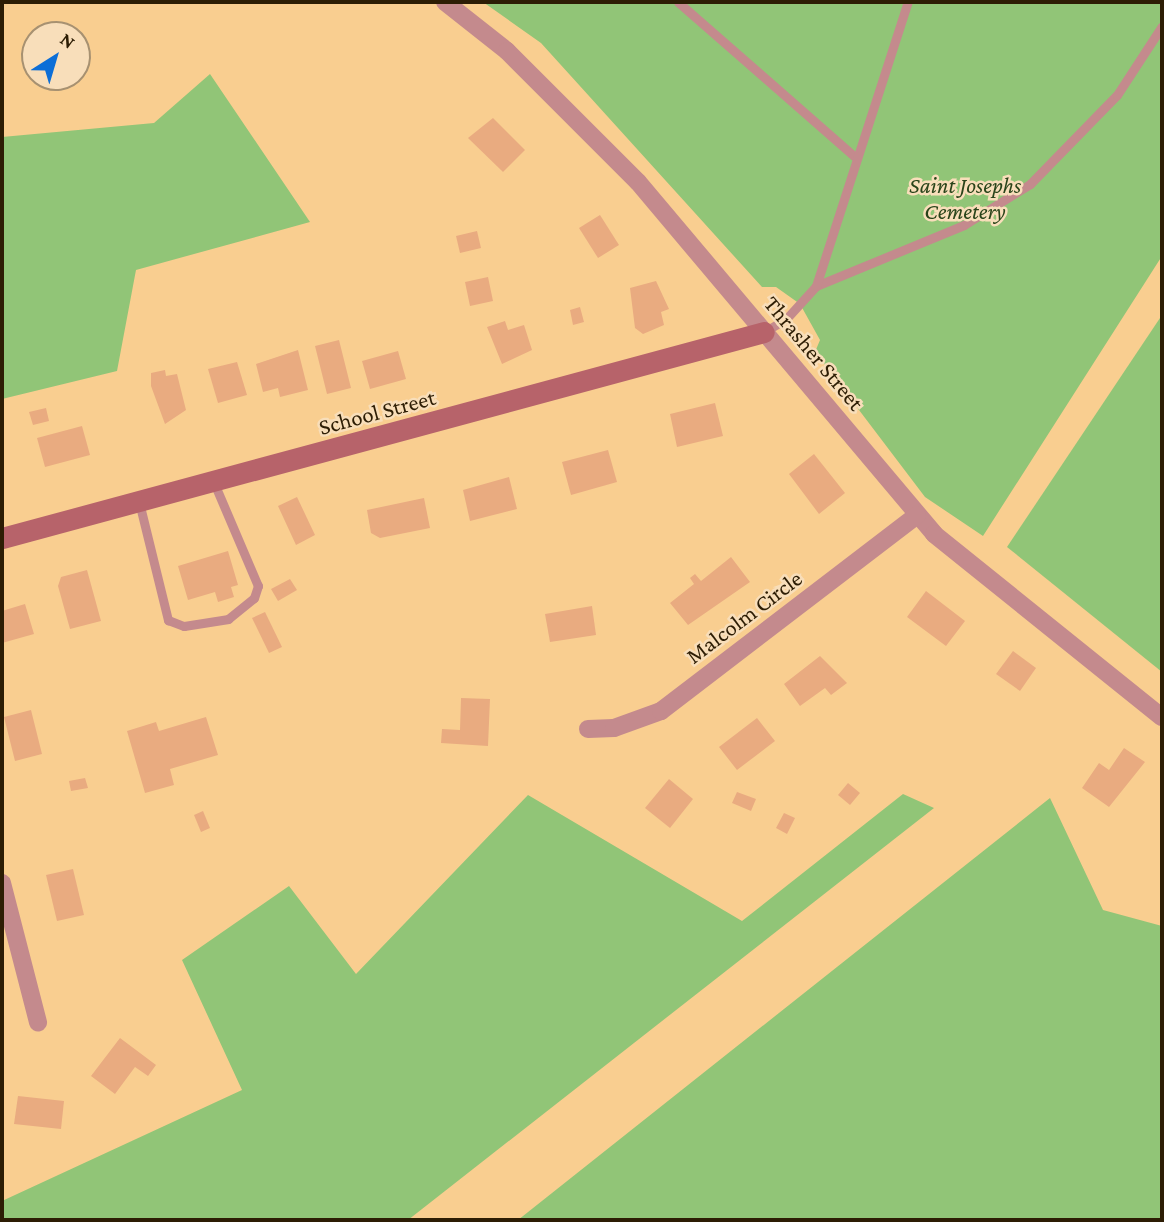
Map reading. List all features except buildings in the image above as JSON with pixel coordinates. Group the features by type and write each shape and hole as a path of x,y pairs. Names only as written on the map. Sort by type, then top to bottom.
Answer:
{"street":[{"name":"Thrasher Street","path":"445,2 507,51 638,182 917,515 1162,717"},
{"name":"School Street","path":"2,538 214,483 764,332"},
{"name":"Malcolm Circle","path":"588,729 614,728 661,711 917,515"},
{"path":"2,883 38,1022"}],"lane":[{"path":"677,2 854,156"},
{"path":"817,286 854,156 908,2"},
{"path":"764,332 786,319 817,286 964,225 1030,184 1117,95 1162,26"},
{"path":"139,502 168,620 205,625 244,610 258,586 214,483"}],"green space":[{"name":"Saint Josephs Cemetery","path":"483,2 1162,2 1162,256 983,536 925,497 815,352 820,340 800,304 776,287 762,287 541,43"},
{"path":"210,74 310,222 136,270 117,371 2,399 2,137 154,123"},
{"path":"1162,315 1162,672 1007,547"},
{"path":"903,794 934,808 408,1220 2,1220 2,1201 242,1090 182,960 289,886 356,974 528,795 742,921"},
{"path":"1050,798 1103,910 1162,926 1162,1220 518,1220"}]}
